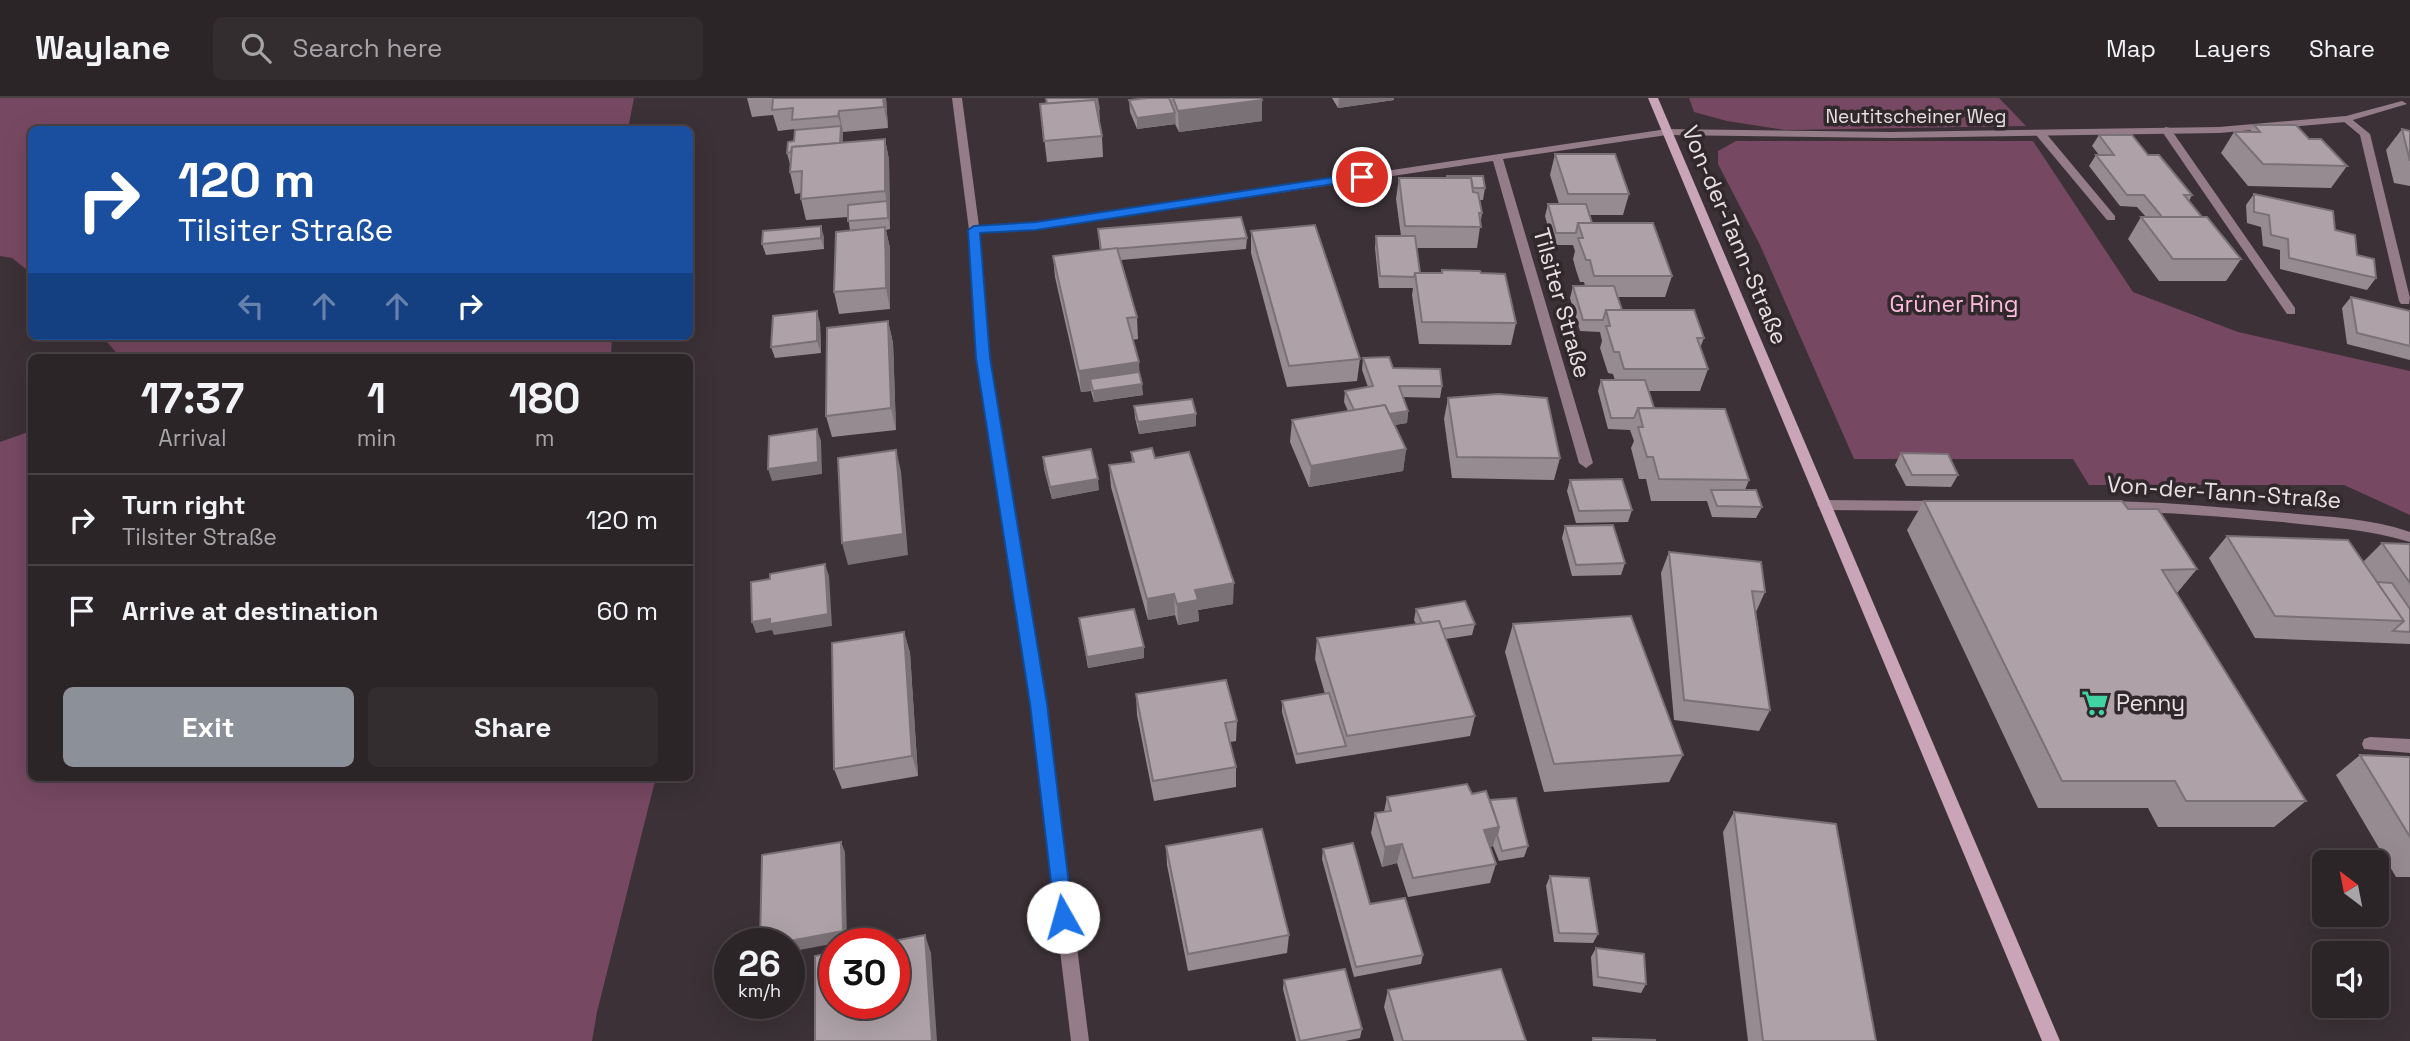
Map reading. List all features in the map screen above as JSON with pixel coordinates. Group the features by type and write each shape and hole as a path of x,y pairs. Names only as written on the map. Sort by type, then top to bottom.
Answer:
{"street":[{"path":"957,98 974,230 983,358 1038,704 1080,1041"},
{"name":"Von-der-Tann-Straße","path":"1653,98 2051,1041"},
{"name":"Neutitscheiner Weg","path":"1667,132 1891,135 2219,130 2346,119 2402,103"},
{"path":"2346,119 2365,134 2405,301"},
{"path":"2166,130 2291,311"},
{"path":"974,230 1036,226 1667,132"},
{"path":"2040,133 2111,218"},
{"name":"Tilsiter Straße","path":"1497,156 1586,463"},
{"path":"1824,505 1960,506"},
{"name":"Von-der-Tann-Straße","path":"2096,506 2192,509 2353,524 2394,531 2410,537"},
{"path":"2370,744 2410,746"}],"green space":[{"path":"0,98 634,98 629,126 28,126 28,271 12,258 0,256"},
{"path":"1689,98 1999,98 2026,126 1785,130 1727,121 1694,112"},
{"name":"Grüner Ring","path":"1736,141 2033,141 2133,292 2238,332 2410,371 2410,515 2344,485 2089,485 2073,459 1854,459 1760,245 1718,164 1718,151"},
{"path":"105,340 612,340 611,354 117,354"},
{"path":"28,432 28,781 655,781 592,1041 0,1041 0,442"}],"building":[{"path":"773,98 883,98 884,107 839,111 838,116 792,120 793,108 772,110"},
{"path":"1046,98 1097,98 1099,109 1097,110 1095,100 1047,104"},
{"path":"1169,98 1175,113 1137,118 1129,100"},
{"path":"1173,98 1261,98 1262,100 1178,111"},
{"path":"1095,100 1102,136 1044,141 1040,104"},
{"path":"2254,125 2296,125 2309,139 2321,139 2347,166 2263,164 2234,132 2260,132"},
{"path":"841,126 840,143 792,147 791,152 787,153 788,142 794,141 795,130"},
{"path":"2402,129 2410,131 2410,161"},
{"path":"2099,135 2132,135 2148,155 2159,155 2192,195 2184,195 2202,217 2162,217 2144,195 2127,195 2096,155 2114,155"},
{"path":"885,139 885,191 801,199 802,171 790,172 792,147"},
{"path":"1555,154 1615,154 1629,194 1568,194"},
{"path":"1447,176 1483,176 1485,188 1473,188 1471,178"},
{"path":"1399,178 1471,178 1473,192 1478,193 1482,213 1479,213 1481,227 1405,226"},
{"path":"2254,194 2333,211 2335,230 2355,235 2357,255 2374,259 2376,278 2289,258 2288,239 2271,235 2269,215 2254,212"},
{"path":"887,201 888,218 848,221 848,205"},
{"path":"1548,204 1586,204 1592,223 1578,223 1576,233 1556,233"},
{"path":"1241,217 1247,238 1101,250 1098,229"},
{"path":"2141,217 2207,217 2241,259 2173,259"},
{"path":"1578,223 1653,223 1672,276 1594,276 1590,260 1586,260 1578,238 1583,238"},
{"path":"1315,225 1360,359 1289,366 1251,231"},
{"path":"821,226 821,238 762,244 763,231"},
{"path":"885,227 886,288 834,292 836,232"},
{"path":"1376,236 1415,236 1420,273 1415,273 1414,277 1380,276"},
{"path":"1117,248 1137,317 1127,318 1139,362 1079,371 1053,256"},
{"path":"1442,270 1505,274 1516,323 1422,322 1415,273 1442,273"},
{"path":"1573,286 1614,286 1622,310 1606,310 1603,320 1583,320"},
{"path":"2351,297 2410,311 2410,346 2357,333"},
{"path":"1606,310 1694,310 1704,338 1697,338 1708,369 1624,369 1619,352 1614,352 1606,326 1610,326"},
{"path":"817,311 817,341 771,347 773,316"},
{"path":"888,321 891,408 826,416 827,328"},
{"path":"1389,357 1393,368 1440,369 1442,386 1399,386 1408,411 1389,414 1385,405 1354,410 1345,391 1373,386 1363,358"},
{"path":"1139,372 1142,384 1093,391 1090,379"},
{"path":"1601,380 1645,380 1654,408 1638,408 1634,418 1611,418"},
{"path":"1498,394 1547,398 1560,458 1457,457 1448,398"},
{"path":"1192,399 1196,414 1138,422 1134,406"},
{"path":"1385,405 1406,449 1311,466 1292,420"},
{"path":"1638,408 1725,409 1749,480 1659,479 1653,457 1647,457 1638,427 1643,427"},
{"path":"817,429 818,462 768,469 769,436"},
{"path":"1152,448 1155,458 1189,452 1234,583 1195,590 1198,600 1177,604 1174,594 1147,599 1109,465 1134,462 1131,452"},
{"path":"1091,449 1098,479 1050,487 1043,457"},
{"path":"896,450 903,534 842,543 838,458"},
{"path":"1901,453 1948,454 1958,475 1912,475"},
{"path":"1622,479 1632,510 1579,511 1570,480"},
{"path":"1711,490 1756,490 1762,507 1717,506"},
{"name":"Penny","path":"1924,501 2122,501 2128,509 2158,509 2197,569 2162,570 2306,801 2186,801 2175,781 2062,781"},
{"path":"1613,525 1625,563 1576,565 1565,526"},
{"path":"2227,536 2348,540 2404,621 2275,616"},
{"path":"2382,543 2410,544 2410,583"},
{"path":"1669,552 1761,562 1765,592 1752,591 1770,710 1684,700"},
{"path":"825,564 828,614 770,624 770,619 752,622 751,582 770,579 770,574"},
{"path":"2377,582 2392,583 2410,609 2410,632 2393,631 2404,621"},
{"path":"1465,601 1475,624 1442,629 1439,621 1422,623 1416,609"},
{"path":"1134,609 1144,647 1087,657 1079,618"},
{"path":"1631,616 1683,755 1554,764 1513,624"},
{"path":"1439,621 1475,716 1347,736 1317,638"},
{"path":"904,632 912,756 834,769 832,643"},
{"path":"1226,680 1237,721 1225,723 1236,767 1153,781 1136,694"},
{"path":"1329,693 1346,746 1297,754 1282,701"},
{"path":"2360,755 2410,757 2410,837"},
{"path":"1467,784 1472,794 1486,791 1499,827 1484,830 1496,864 1413,878 1402,844 1385,847 1375,813 1391,811 1387,797"},
{"path":"1516,798 1528,846 1502,851 1497,835 1499,827 1490,800"},
{"path":"1734,812 1836,824 1876,1041 1763,1041"},
{"path":"1262,829 1289,935 1188,954 1166,846"},
{"path":"841,842 843,928 819,928 819,936 805,938 805,928 760,928 762,855"},
{"path":"1353,843 1370,904 1405,898 1423,955 1356,967 1323,849"},
{"path":"1550,876 1589,878 1598,934 1559,933"},
{"path":"925,935 932,1041 815,1041 815,956 819,955 819,1019 910,1019 910,938"},
{"path":"1596,948 1644,954 1646,984 1598,977"},
{"path":"1345,969 1362,1029 1300,1041 1284,980"},
{"path":"1501,969 1526,1041 1403,1041 1388,990"},
{"path":"1593,1038 1655,1040 1655,1041 1593,1041"}],"place":[{"name":"Penny","path":"2095,703"}],"route":[{"path":"1063,917 1038,704 983,358 974,230 1036,226 1362,177"}]}
